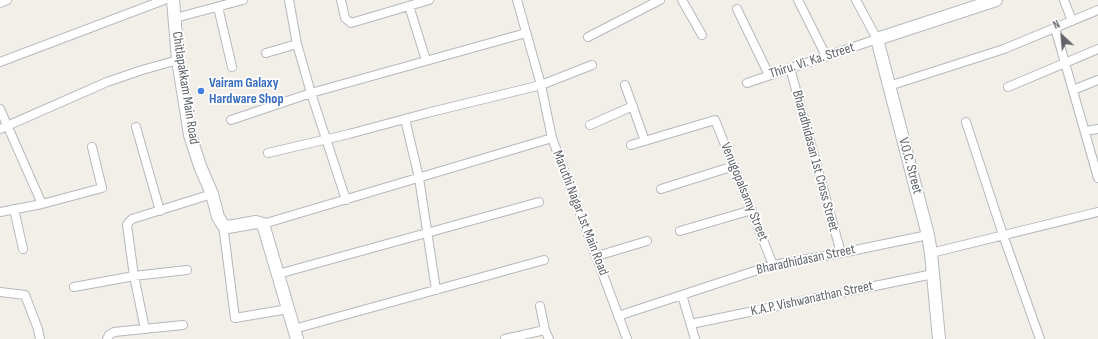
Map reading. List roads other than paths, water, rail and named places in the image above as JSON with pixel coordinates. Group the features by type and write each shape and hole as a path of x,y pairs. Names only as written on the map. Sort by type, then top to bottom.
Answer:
{"street":[{"path":"0,3 7,0"},
{"path":"0,62 164,0"},
{"name":"Chitlapakkam Main Road","path":"173,0 178,60 190,135 200,166 212,194 218,217 224,225"},
{"path":"175,18 243,0"},
{"path":"289,0 297,44 311,93 346,200"},
{"path":"341,0 345,18 351,23 429,0"},
{"path":"588,37 660,0"},
{"path":"682,0 702,35"},
{"path":"798,0 826,56"},
{"name":"V.O.C. Street","path":"856,0 877,39 928,235 939,339"},
{"path":"877,39 996,0"},
{"path":"1064,0 1072,21"},
{"name":"Maruthi Nagar 1st Main Road","path":"518,1 541,86 552,138 627,339"},
{"path":"409,6 426,60"},
{"path":"218,7 232,67"},
{"path":"737,9 769,75"},
{"path":"889,86 1004,49 1098,10"},
{"path":"1055,28 1098,178"},
{"path":"231,120 311,93 526,33"},
{"name":"Thiru. Vi. Ka. Street","path":"747,83 877,39"},
{"path":"266,52 297,44"},
{"path":"1008,87 1098,49"},
{"path":"4,128 107,82 178,60"},
{"path":"268,153 327,140 405,119 541,86 592,65"},
{"name":"Bharadhidasan 1st Cross Street","path":"790,68 841,253"},
{"path":"1073,90 1098,80"},
{"path":"625,85 645,141 631,145"},
{"path":"590,125 633,106"},
{"path":"0,109 4,128 42,204"},
{"path":"405,119 419,178 436,290"},
{"name":"Venugopalsamy Street","path":"645,141 715,120 773,265"},
{"path":"966,122 1003,235 1040,339"},
{"path":"136,127 160,211"},
{"path":"1085,131 1098,129"},
{"path":"288,310 235,318 224,225 232,227 256,222 263,224 552,138"},
{"path":"0,212 42,204 102,188 92,147"},
{"path":"661,189 734,166"},
{"path":"145,329 134,276 127,225 128,222 132,219 212,194"},
{"path":"278,274 539,202"},
{"path":"14,210 24,249"},
{"path":"680,231 752,210"},
{"path":"931,253 1098,212"},
{"path":"263,224 295,334 436,290 544,260"},
{"name":"Bharadhidasan Street","path":"618,316 773,265 928,235"},
{"path":"597,256 647,241"},
{"path":"74,287 134,276 187,270"},
{"name":"K.A.P. Vishwanathan Street","path":"691,324 933,274"},
{"path":"0,292 25,296 38,329 40,339"},
{"path":"682,295 695,339"},
{"path":"540,306 545,330 549,339"},
{"path":"107,339 111,333 183,324"},
{"path":"505,339 545,330"}],"place":[{"name":"Vairam Galaxy Hardware Shop","path":"201,91"}]}
